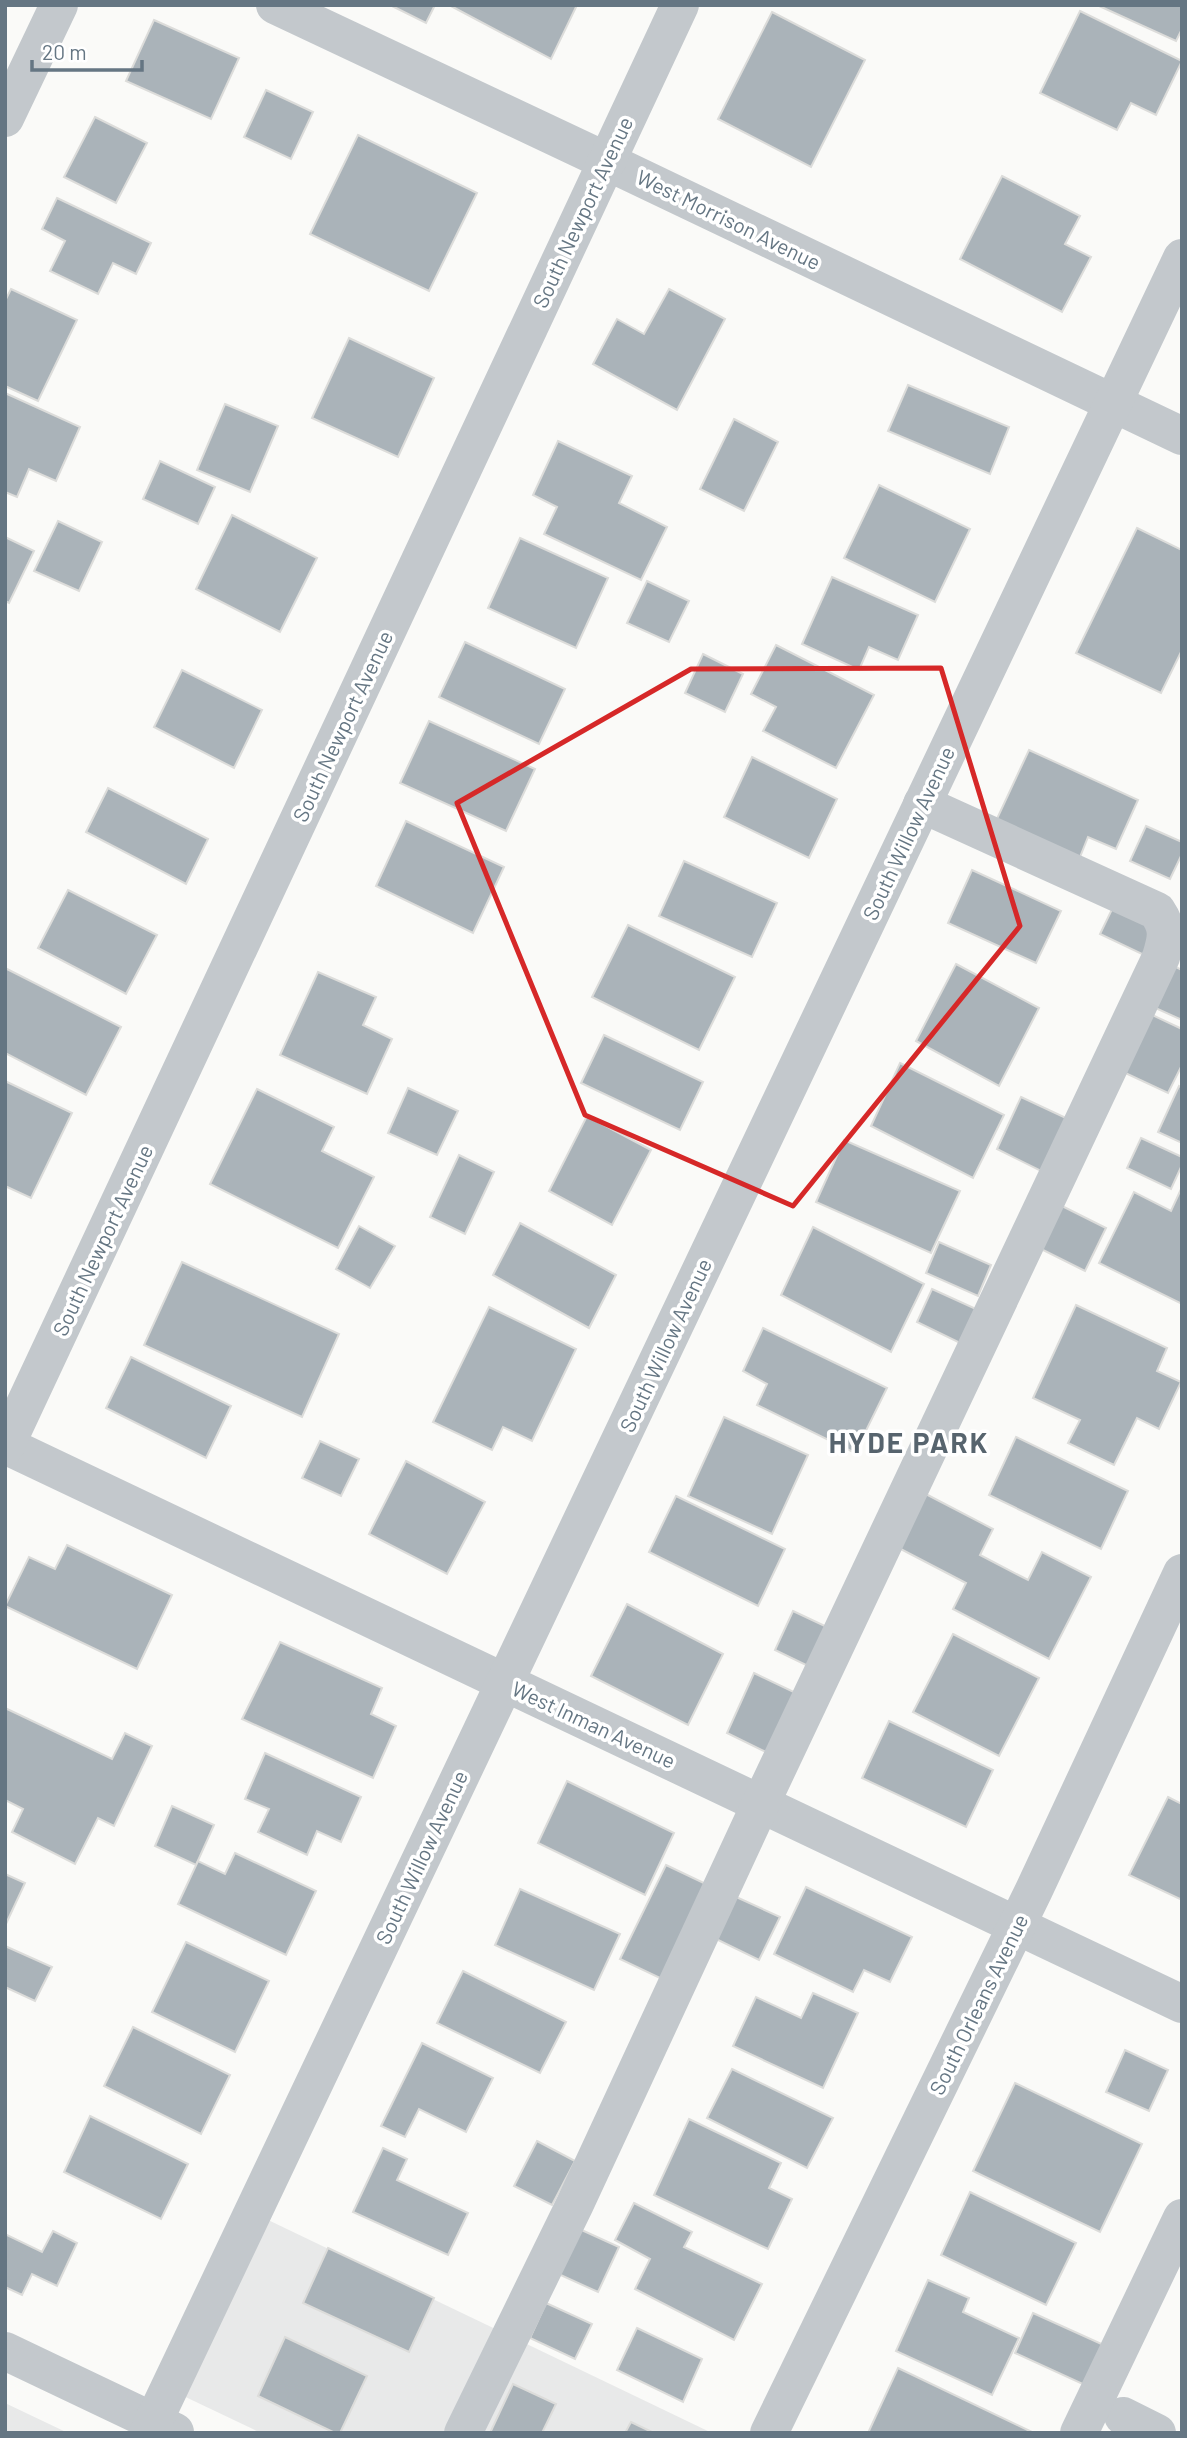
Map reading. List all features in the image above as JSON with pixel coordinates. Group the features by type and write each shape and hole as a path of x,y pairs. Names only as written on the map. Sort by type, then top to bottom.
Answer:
{"street":[{"path":"5,118 59,5"},
{"name":"West Morrison Avenue","path":"275,5 1182,436"},
{"name":"South Newport Avenue","path":"6,1446 680,5"},
{"name":"South Willow Avenue","path":"160,2429 505,1682 1182,258"},
{"path":"463,2433 575,2204 761,1803 1155,970 1165,943 1166,925 1157,911 922,804"},
{"name":"West Inman Avenue","path":"6,1446 1182,2004"},
{"name":"South Orleans Avenue","path":"769,2433 1016,1925 1182,1573"},
{"path":"1079,2433 1182,2218"},
{"path":"5,2351 160,2429"},
{"path":"1123,2416 1157,2433"}],"highlighted area":[{"path":"941,668 1020,926 793,1206 585,1115 457,803 691,669"}],"shaded area":[{"path":"264,2218 712,2433 261,2433 175,2392"},
{"path":"5,2403 68,2433 5,2433"}],"building":[{"path":"390,5 435,5 426,23"},
{"path":"449,5 577,5 551,59"},
{"path":"1097,5 1182,5 1182,29 1176,41"},
{"path":"1080,11 1182,61 1156,115 1131,103 1117,130 1040,93"},
{"path":"772,12 865,60 811,167 718,119"},
{"path":"154,20 239,58 211,119 126,81"},
{"path":"266,90 313,112 291,159 244,137"},
{"path":"95,117 147,143 116,203 64,177"},
{"path":"358,135 477,193 429,291 310,234"},
{"path":"1002,176 1080,216 1065,244 1091,257 1062,312 960,259"},
{"path":"57,198 151,243 136,274 113,263 98,294 50,271 65,241 42,229"},
{"path":"11,289 77,320 38,401 5,386 5,301"},
{"path":"669,289 725,319 677,410 593,364 617,319 644,334"},
{"path":"349,338 434,378 398,457 312,418"},
{"path":"908,385 1009,427 990,474 888,431"},
{"path":"5,393 80,427 56,481 29,469 17,497 5,492"},
{"path":"225,404 278,426 250,492 197,470"},
{"path":"734,419 778,442 744,511 700,489"},
{"path":"558,441 632,476 619,503 667,527 641,580 544,534 557,507 533,495"},
{"path":"160,461 215,487 198,524 143,499"},
{"path":"879,485 970,529 935,602 844,558"},
{"path":"232,515 317,558 280,632 196,589"},
{"path":"58,521 102,542 79,591 34,571"},
{"path":"1137,528 1182,550 1182,650 1161,693 1076,653"},
{"path":"5,537 34,551 9,603 5,601"},
{"path":"520,538 608,578 576,648 488,608"},
{"path":"832,577 918,615 898,660 869,647 859,670 802,644"},
{"path":"647,581 689,601 669,642 627,623"},
{"path":"465,642 565,689 539,744 439,697"},
{"path":"776,645 874,695 836,768 763,731 776,707 751,694"},
{"path":"703,654 743,674 725,712 685,693"},
{"path":"182,670 262,710 234,768 154,727"},
{"path":"429,721 535,769 506,831 400,783"},
{"path":"1029,750 1138,800 1116,849 1088,837 1078,862 995,823"},
{"path":"752,757 837,799 809,858 724,817"},
{"path":"108,788 208,839 186,884 86,832"},
{"path":"406,821 504,867 473,933 376,886"},
{"path":"1146,826 1182,842 1182,854 1170,879 1130,861"},
{"path":"684,861 777,903 752,957 659,916"},
{"path":"972,870 1061,911 1036,963 948,923"},
{"path":"68,890 157,935 126,994 38,948"},
{"path":"1116,901 1160,922 1144,955 1100,934"},
{"path":"628,925 735,977 699,1050 592,997"},
{"path":"956,964 1039,1008 999,1086 916,1041"},
{"path":"1170,964 1182,970 1182,1020 1151,1006"},
{"path":"5,968 121,1027 86,1095 5,1053"},
{"path":"318,972 376,997 363,1025 392,1039 367,1094 280,1055"},
{"path":"1148,1013 1182,1029 1182,1065 1168,1093 1121,1071"},
{"path":"604,1035 703,1082 680,1130 581,1083"},
{"path":"900,1063 1004,1115 973,1178 871,1126"},
{"path":"5,1081 72,1113 31,1198 5,1186"},
{"path":"1179,1086 1182,1088 1182,1143 1158,1132"},
{"path":"408,1088 458,1111 437,1155 388,1133"},
{"path":"257,1089 334,1127 322,1151 374,1177 338,1248 210,1184"},
{"path":"1021,1097 1066,1118 1041,1171 997,1149"},
{"path":"587,1116 651,1150 612,1225 549,1191"},
{"path":"1141,1138 1182,1157 1182,1165 1171,1189 1127,1168"},
{"path":"844,1140 960,1191 931,1253 816,1202"},
{"path":"459,1155 494,1172 465,1234 430,1217"},
{"path":"1182,1187 1182,1304 1099,1263 1134,1192 1171,1211"},
{"path":"1058,1204 1106,1228 1085,1271 1037,1247"},
{"path":"520,1223 616,1275 589,1328 493,1275"},
{"path":"359,1226 395,1246 370,1288 336,1269"},
{"path":"813,1227 924,1284 891,1352 781,1295"},
{"path":"939,1242 991,1265 978,1296 926,1273"},
{"path":"182,1262 339,1334 302,1417 144,1345"},
{"path":"932,1289 976,1309 960,1343 917,1322"},
{"path":"1076,1305 1167,1348 1157,1371 1181,1382 1159,1429 1137,1418 1114,1465 1068,1443 1080,1420 1033,1398"},
{"path":"489,1307 576,1349 532,1441 503,1427 492,1450 433,1422"},
{"path":"763,1328 887,1388 855,1453 757,1405 767,1384 743,1371"},
{"path":"131,1357 231,1406 206,1458 106,1408"},
{"path":"724,1417 808,1455 772,1534 688,1496"},
{"path":"1016,1437 1128,1491 1101,1549 989,1495"},
{"path":"320,1441 359,1459 341,1496 302,1478"},
{"path":"406,1461 485,1502 447,1574 369,1534"},
{"path":"920,1491 993,1529 980,1555 1028,1580 1042,1552 1091,1577 1049,1659 953,1609 966,1583 893,1545"},
{"path":"676,1496 785,1549 758,1606 649,1552"},
{"path":"67,1545 172,1595 137,1669 5,1606 29,1557 55,1569"},
{"path":"627,1604 723,1654 688,1725 591,1676"},
{"path":"793,1611 827,1627 808,1666 775,1650"},
{"path":"953,1634 1039,1678 999,1756 913,1712"},
{"path":"280,1642 382,1688 371,1714 396,1726 373,1778 242,1719"},
{"path":"754,1673 798,1694 770,1754 727,1733"},
{"path":"5,1708 112,1759 125,1733 152,1746 114,1826 98,1818 75,1864 12,1832 23,1809 5,1800"},
{"path":"889,1721 993,1770 966,1827 862,1778"},
{"path":"265,1753 361,1797 341,1842 317,1831 307,1855 258,1832 269,1809 245,1799"},
{"path":"567,1781 674,1833 645,1895 538,1843"},
{"path":"1168,1797 1182,1804 1182,1900 1129,1875"},
{"path":"172,1806 214,1825 196,1865 155,1846"},
{"path":"235,1853 316,1891 286,1955 178,1904 198,1861 225,1874"},
{"path":"666,1865 708,1885 662,1979 620,1959"},
{"path":"5,1874 25,1883 5,1926"},
{"path":"806,1887 912,1937 890,1982 864,1970 853,1992 774,1954"},
{"path":"520,1889 620,1934 594,1990 495,1945"},
{"path":"734,1896 780,1917 759,1960 714,1938"},
{"path":"186,1942 269,1981 235,2052 152,2012"},
{"path":"5,1946 52,1967 35,2001 5,1987"},
{"path":"463,1971 566,2022 540,2073 437,2023"},
{"path":"813,1993 858,2013 823,2088 733,2046 756,1997 801,2018"},
{"path":"133,2027 230,2075 201,2134 104,2086"},
{"path":"422,2043 493,2078 466,2132 419,2109 405,2137 381,2126"},
{"path":"1125,2050 1168,2070 1149,2111 1106,2092"},
{"path":"732,2069 833,2118 807,2168 707,2118"},
{"path":"1015,2083 1142,2144 1100,2232 973,2171"},
{"path":"90,2116 188,2164 161,2219 64,2172"},
{"path":"689,2119 781,2163 769,2188 792,2199 768,2249 654,2195"},
{"path":"537,2141 575,2161 552,2205 514,2186"},
{"path":"383,2148 407,2159 397,2180 468,2213 448,2255 353,2212"},
{"path":"970,2192 1076,2243 1046,2305 941,2255"},
{"path":"634,2203 692,2232 684,2247 762,2284 734,2340 635,2289 650,2259 615,2240"},
{"path":"575,2227 619,2247 598,2292 554,2272"},
{"path":"53,2231 77,2243 57,2286 32,2274 22,2295 5,2287 5,2234 42,2252"},
{"path":"328,2248 434,2298 409,2352 303,2303"},
{"path":"928,2280 969,2298 963,2312 1019,2338 992,2395 896,2351"},
{"path":"546,2303 592,2324 575,2359 530,2338"},
{"path":"1033,2313 1106,2346 1087,2386 1015,2353"},
{"path":"637,2328 702,2359 683,2402 617,2370"},
{"path":"285,2337 367,2376 340,2433 258,2396"},
{"path":"898,2368 1034,2433 868,2433"},
{"path":"513,2384 556,2404 542,2433 490,2433"},
{"path":"631,2422 654,2433 625,2433"}],"district":[{"name":"HYDE PARK","path":"909,1442"}]}
